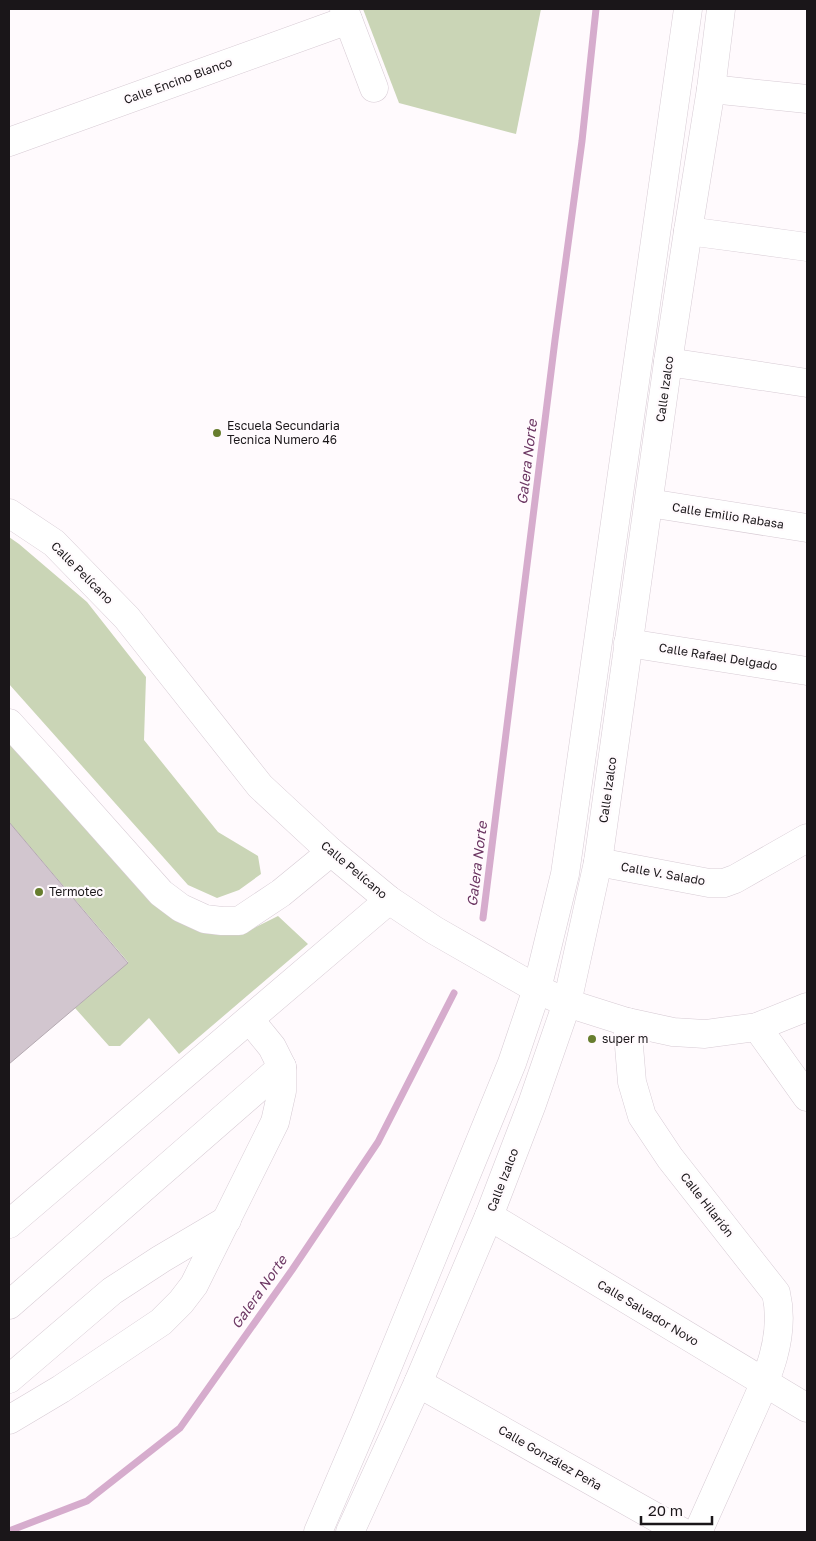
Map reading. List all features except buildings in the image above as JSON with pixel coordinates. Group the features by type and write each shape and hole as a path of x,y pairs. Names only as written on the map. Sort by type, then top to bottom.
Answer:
{"main road":[{"path":"318,1532 512,1063 537,989 565,874 688,9"},
{"name":"Calle Izalco","path":"351,1532 418,1383 489,1216 532,1104 567,1003 598,862 668,362 711,89 720,9"},
{"path":"346,14 374,88"},
{"name":"Calle Encino Blanco","path":"9,142 346,14"},
{"path":"711,89 807,99"},
{"path":"688,231 807,247"},
{"path":"668,362 807,383"},
{"name":"Calle Emilio Rabasa","path":"649,503 807,528"},
{"name":"Calle Pelícano","path":"9,513 54,544 127,618 260,786 331,852 389,900 434,930 537,989 567,1003 627,1022 673,1032 705,1034 757,1027 807,1007"},
{"name":"Calle Rafael Delgado","path":"628,643 807,671"},
{"path":"9,724 161,893 181,908 205,918 222,921 239,920 280,893 331,852"},
{"name":"Calle V. Salado","path":"598,862 709,883 724,883 735,879 807,838"},
{"path":"9,1224 389,900"},
{"path":"9,1420 61,1389 161,1322 181,1302 194,1285 275,1122 282,1091 282,1067 272,1047 250,1020"},
{"name":"Calle Hilarión","path":"627,1022 632,1082 642,1116 670,1158 776,1292 780,1308 776,1346 764,1384 698,1532"},
{"path":"757,1027 807,1097"},
{"path":"9,1305 282,1067"},
{"name":"Calle Salvador Novo","path":"489,1216 764,1384 807,1408"},
{"path":"9,1379 112,1291 227,1220"},
{"name":"Calle González Peña","path":"418,1383 682,1532"}],"green space":[{"path":"363,9 541,9 516,134 399,103"},
{"path":"9,537 87,602 146,677 144,740 218,832 258,856 261,874 239,890 217,898 188,885 9,684"},
{"path":"9,737 142,891 248,931 278,916 308,944 179,1054 149,1018 120,1046 109,1046 75,1008 128,962 9,822"}],"waterway":[{"name":"Galera Norte","path":"483,918 555,340 582,141 596,9"},
{"name":"Galera Norte","path":"9,1531 87,1501 180,1428 292,1270 378,1142 454,993"}],"place":[{"name":"Escuela Secundaria Tecnica Numero 46","path":"217,433"},
{"name":"Termotec","path":"39,892"},
{"name":"super m","path":"592,1039"}]}
